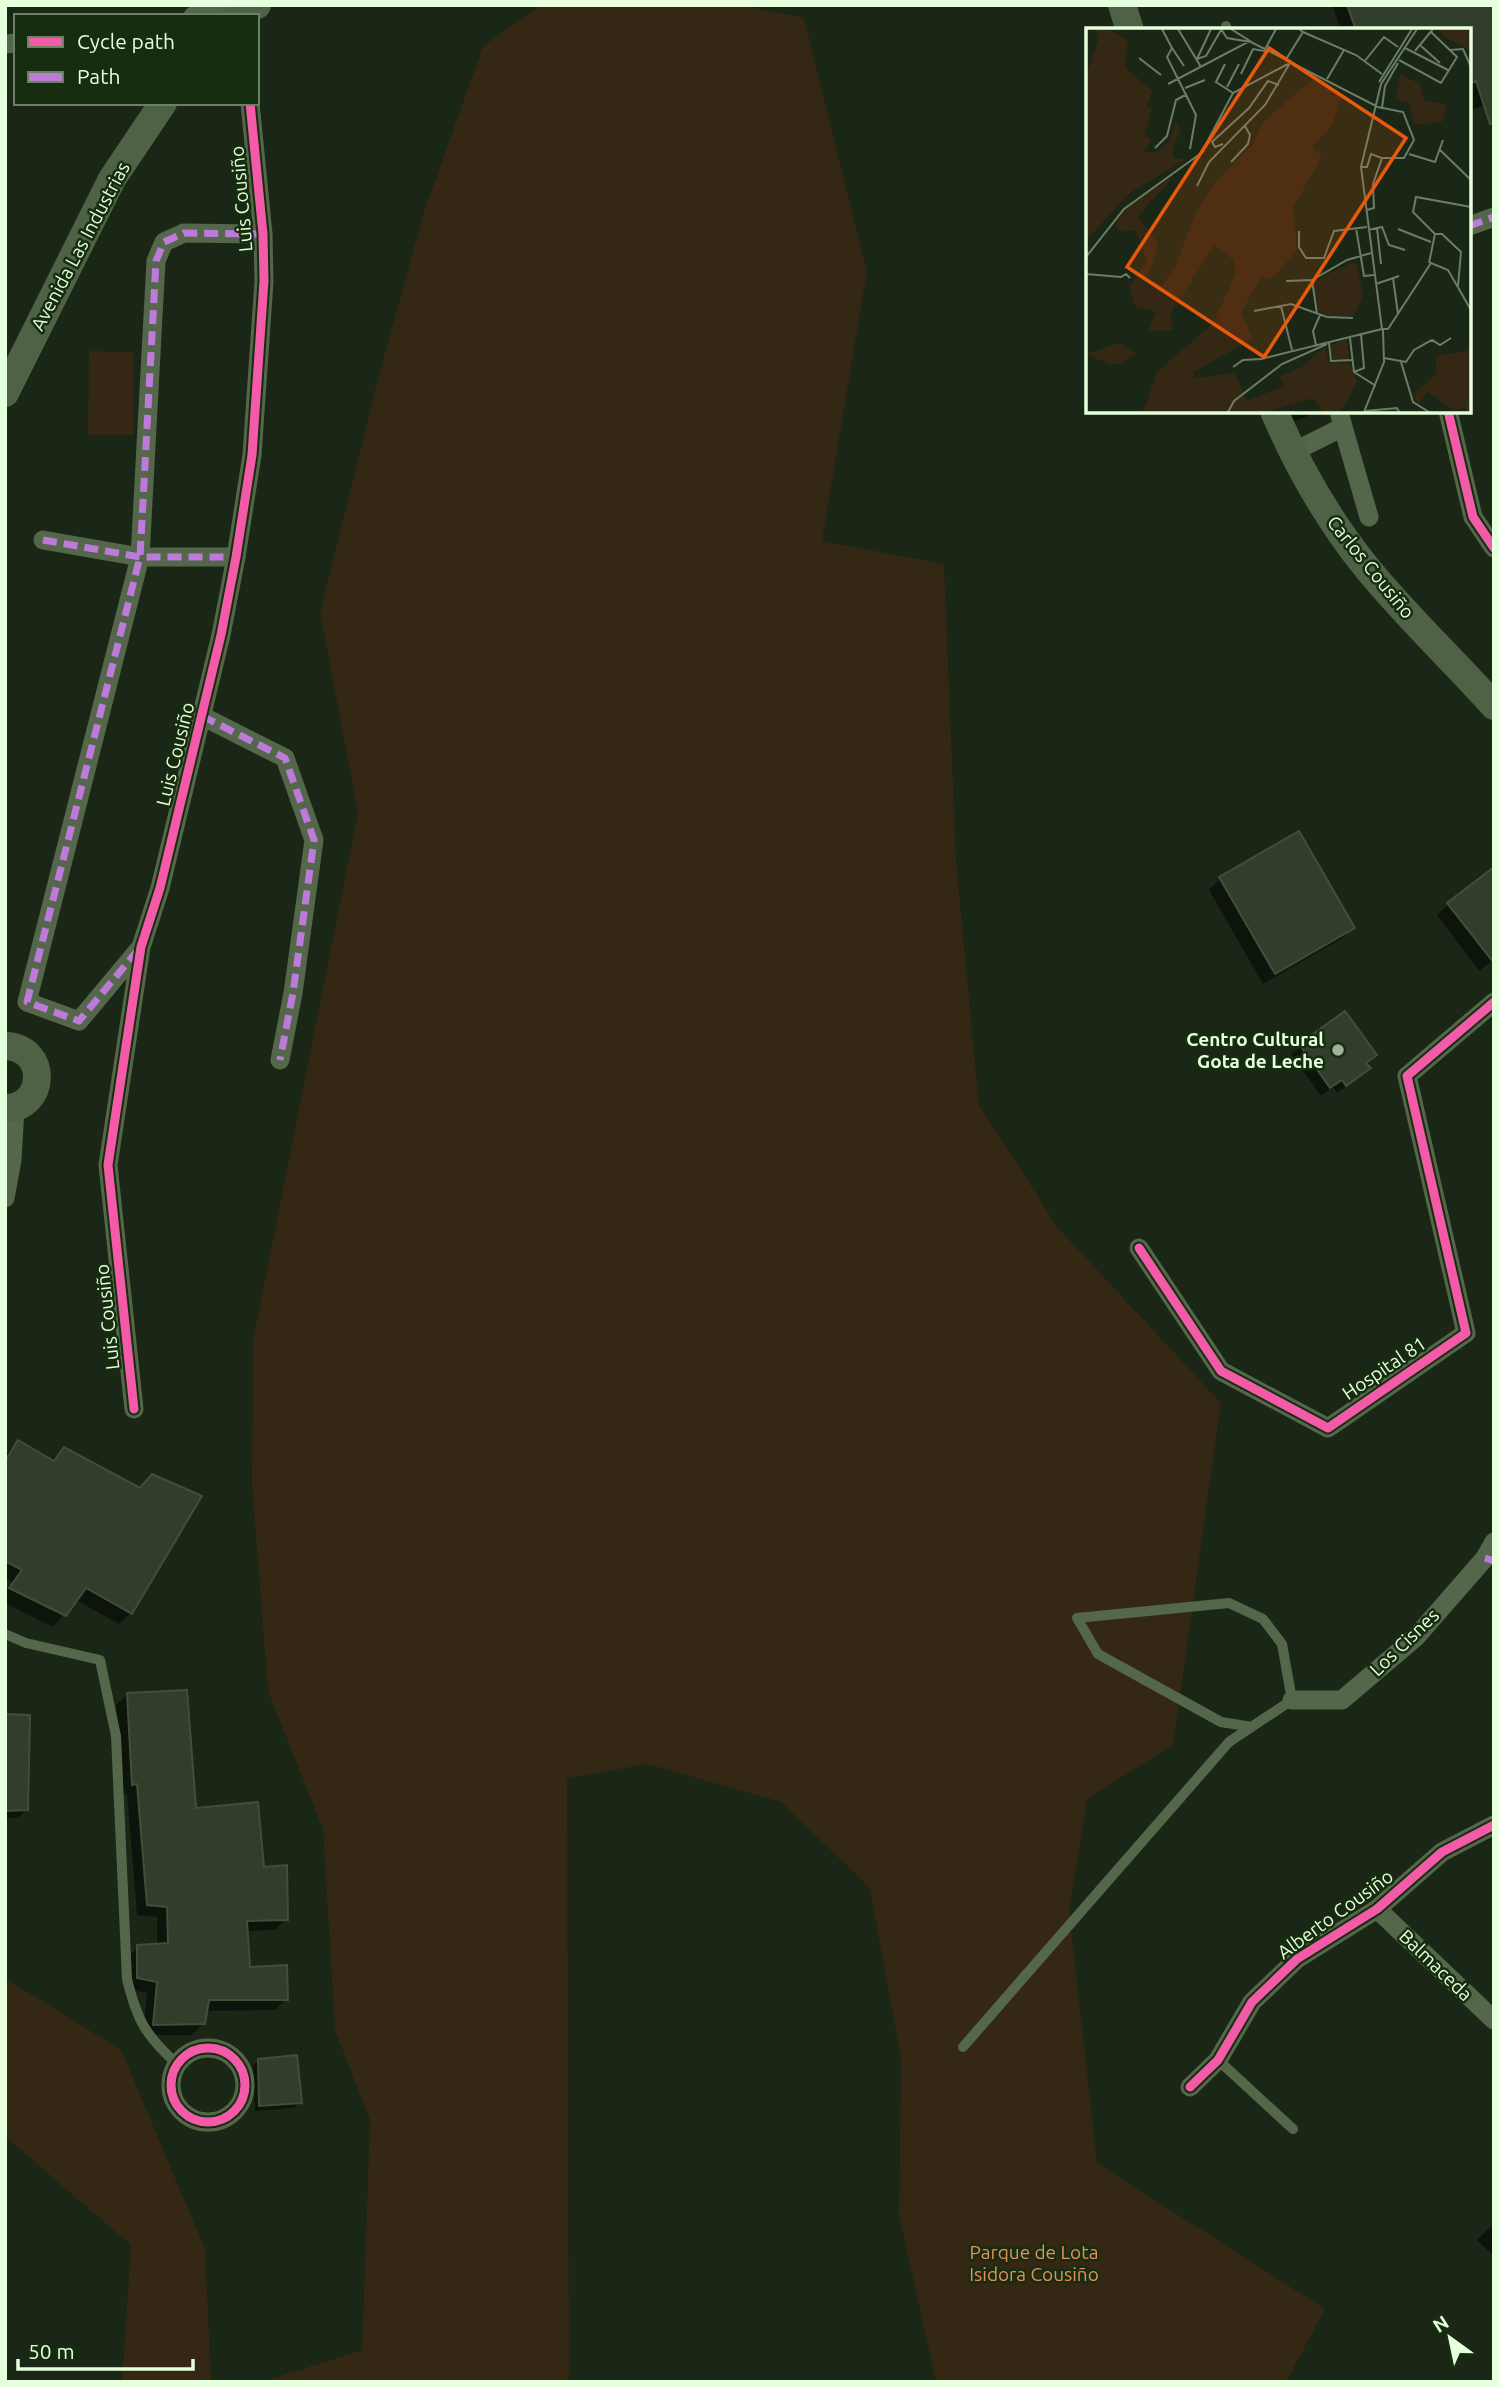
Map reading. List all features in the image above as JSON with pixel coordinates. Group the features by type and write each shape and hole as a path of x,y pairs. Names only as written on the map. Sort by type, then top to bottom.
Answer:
{"street":[{"path":"1122,5 1129,28"},
{"path":"218,14 244,12"},
{"name":"Avenida Las Industrias","path":"5,393 112,179 162,105"},
{"name":"Luis Cousiño","path":"134,1409 108,1165 141,947 160,888 202,716 236,556 252,455 263,309 263,234 250,105"},
{"path":"1471,225 1494,217"},
{"path":"141,947 79,1021 27,1002 140,557 156,261 164,242 184,233 263,234"},
{"name":"Carlos Cousiño","path":"1275,413 1293,452 1338,530 1368,569 1494,706"},
{"path":"1448,413 1473,517 1494,548"},
{"path":"1293,452 1341,419 1369,517"},
{"path":"43,540 140,557 236,556"},
{"path":"202,716 285,758 314,840 293,993 280,1060"},
{"name":"Hospital 81","path":"1139,1248 1221,1371 1328,1428 1465,1334 1407,1076 1494,1002"},
{"path":"5,1046 17,1047 33,1059 38,1078 32,1097 10,1108 12,1160 5,1198"},
{"name":"Los Cisnes","path":"1292,1700 1342,1700 1416,1637 1491,1554"},
{"name":"Alberto Cousiño","path":"1190,2087 1218,2060 1252,2003 1297,1959 1377,1909 1442,1852 1494,1825"},
{"name":"Balmaceda","path":"1377,1909 1494,2020"}],"lane":[{"path":"963,2047 1230,1742 1292,1700 1282,1644 1263,1619 1229,1603 1077,1618 1098,1654 1221,1722 1252,1727"},
{"path":"5,1634 26,1643 100,1660 116,1736 127,1979 136,2014 153,2043 177,2064"},
{"path":"1218,2060 1293,2129"}],"green space":[{"name":"Parque de Lota Isidora Cousiño","path":"541,5 739,5 804,18 867,271 822,541 944,564 956,861 979,1105 1058,1228 1221,1403 1173,1745 1087,1799 1069,1911 1097,2163 1325,2309 1286,2382 936,2382 899,2215 901,2059 870,1888 781,1802 648,1764 567,1778 569,2382 262,2382 362,2350 370,2120 335,2030 323,1829 268,1691 252,1483 253,1340 358,813 320,612 376,386 423,215 483,46"},
{"path":"89,351 134,352 134,435 88,435"},
{"path":"5,1978 121,2050 205,2249 211,2382 122,2382 131,2245 5,2136"}],"building":[{"path":"1347,5 1494,5 1494,123 1490,124 1476,81 1471,83 1471,28 1355,28"},
{"path":"1299,831 1355,928 1275,974 1219,877"},
{"path":"1494,867 1494,963 1447,903"},
{"name":"Centro Cultural Gota de Leche","path":"1345,1011 1377,1055 1366,1063 1371,1068 1346,1086 1342,1080 1330,1088 1299,1044"},
{"path":"18,1440 54,1461 64,1447 140,1488 152,1474 202,1496 132,1614 86,1588 66,1616 9,1588 22,1570 5,1561 5,1461"},
{"path":"187,1690 196,1808 258,1802 264,1867 287,1865 288,1920 247,1921 250,1967 287,1965 288,2000 209,2000 205,2024 153,2025 157,1982 137,1978 137,1945 168,1943 167,1907 147,1905 137,1784 132,1785 127,1693"},
{"path":"5,1714 30,1715 28,1810 5,1811"},
{"path":"297,2055 302,2103 259,2106 258,2059"}],"marked path":[{"path":"1471,225 1494,217"},
{"path":"138,950 79,1021 27,1002 140,557 156,261 164,242 184,233 263,234"},
{"path":"43,540 140,557 236,557"},
{"path":"202,716 285,758 314,840 293,993 280,1060"},
{"path":"1485,1558 1494,1561"}],"cycle path":[{"path":"134,1409 108,1165 141,947 160,888 221,635 252,455 264,281 263,234 250,105"},
{"path":"1448,413 1473,517 1494,548"},
{"path":"1139,1248 1221,1371 1328,1428 1466,1333 1407,1076 1494,1002"},
{"path":"1190,2087 1218,2060 1252,2002 1297,1959 1377,1909 1442,1852 1494,1825"},
{"path":"201,2048 215,2048 229,2054 239,2064 245,2085 243,2099 229,2116 215,2122 201,2122 187,2116 177,2106 171,2092 171,2078 177,2064 187,2054 201,2048"}],"place":[{"name":"Centro Cultural Gota de Leche","path":"1338,1050"}]}
